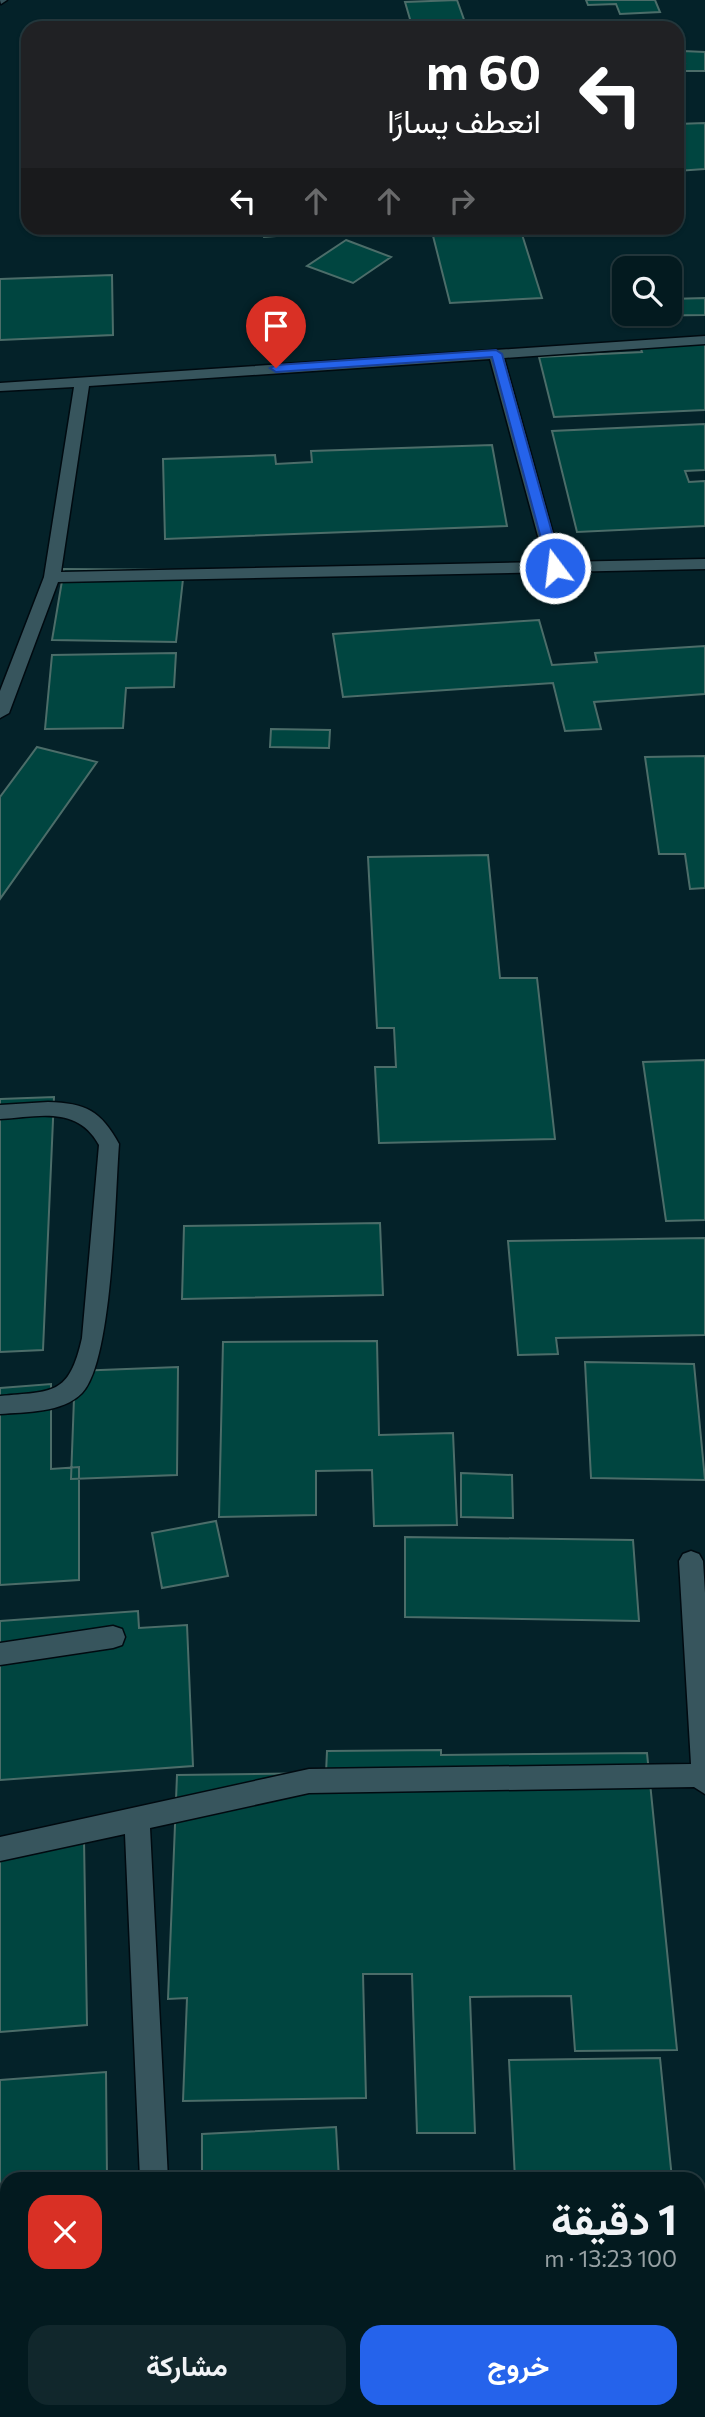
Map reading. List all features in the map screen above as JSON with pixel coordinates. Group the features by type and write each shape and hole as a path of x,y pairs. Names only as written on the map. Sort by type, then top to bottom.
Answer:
{"street":[{"path":"0,387 705,340"},
{"path":"496,354 555,568"},
{"path":"0,713 52,577 82,382"},
{"path":"52,577 705,564"},
{"path":"0,1112 53,1110 81,1114 95,1122 109,1144 93,1338 88,1366 81,1382 70,1391 46,1400 0,1405"},
{"path":"691,1561 705,1782"},
{"path":"0,1654 113,1637"},
{"path":"0,1849 309,1781 704,1775"},
{"path":"137,1820 154,2172"}],"building":[{"path":"457,0 464,21 411,21 405,2"},
{"path":"586,0 655,0 660,12 620,14 616,4 588,5"},
{"path":"684,51 705,52 705,71 684,71"},
{"path":"705,123 705,169 684,170 684,124"},
{"path":"433,235 522,235 542,298 450,303"},
{"path":"346,240 391,257 353,283 307,266"},
{"path":"112,275 113,335 0,340 0,279"},
{"path":"705,298 705,315 682,315 682,299"},
{"path":"274,316 297,316 298,332 275,333"},
{"path":"705,343 705,410 554,417 539,357 642,352 640,346"},
{"path":"705,424 705,470 685,471 689,482 705,481 705,526 577,532 552,431"},
{"path":"492,445 507,526 165,539 163,459 275,455 276,464 312,462 311,451"},
{"path":"64,569 184,570 176,642 52,640"},
{"path":"539,620 552,665 597,662 595,653 705,646 705,694 594,702 601,729 565,731 553,683 343,697 333,634"},
{"path":"176,653 174,687 126,688 123,728 45,729 52,655"},
{"path":"271,729 330,730 329,748 270,747"},
{"path":"37,747 97,762 0,899 0,797"},
{"path":"705,756 705,888 690,889 685,854 659,854 645,757"},
{"path":"488,855 500,978 537,978 555,1139 379,1143 375,1067 396,1067 394,1028 377,1028 368,857"},
{"path":"705,1060 705,1220 666,1221 643,1062"},
{"path":"54,1097 43,1350 0,1352 0,1099"},
{"path":"380,1223 383,1295 182,1299 184,1226"},
{"path":"705,1238 705,1335 556,1338 558,1354 518,1355 508,1241"},
{"path":"377,1341 379,1435 453,1433 457,1525 374,1526 372,1470 316,1471 316,1515 219,1517 223,1342"},
{"path":"585,1362 694,1364 705,1480 591,1478"},
{"path":"178,1367 177,1475 71,1479 75,1371"},
{"path":"51,1384 51,1469 79,1467 79,1580 0,1585 0,1388"},
{"path":"461,1473 512,1475 513,1518 461,1517"},
{"path":"216,1521 228,1576 162,1588 152,1533"},
{"path":"405,1537 633,1540 639,1621 405,1617"},
{"path":"138,1611 139,1628 187,1625 193,1766 0,1780 0,1621"},
{"path":"441,1750 441,1755 647,1753 677,2050 575,2051 571,1996 470,1997 475,2133 417,2133 412,1974 363,1974 366,2098 183,2101 187,1998 168,1999 177,1775 326,1773 327,1751"},
{"path":"84,1839 87,2025 0,2032 0,1846"},
{"path":"660,2058 671,2172 515,2172 509,2060"},
{"path":"106,2072 107,2172 0,2172 0,2080"},
{"path":"336,2127 339,2172 202,2172 202,2134"}],"route":[{"path":"276,368 496,354 555,568"}]}
